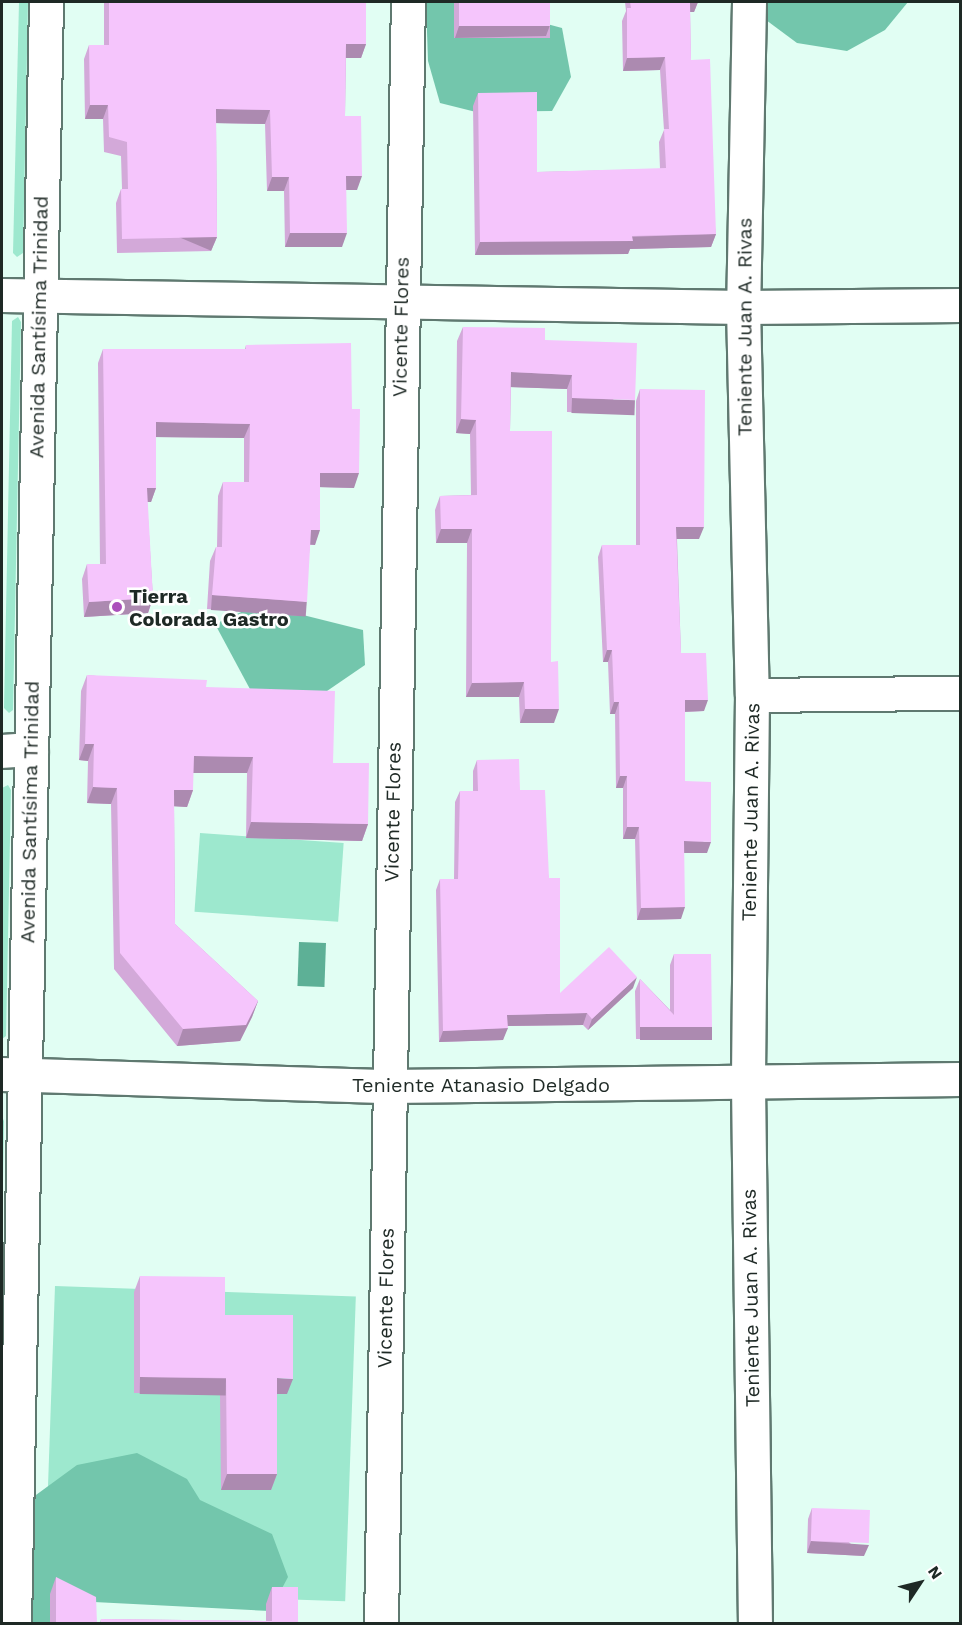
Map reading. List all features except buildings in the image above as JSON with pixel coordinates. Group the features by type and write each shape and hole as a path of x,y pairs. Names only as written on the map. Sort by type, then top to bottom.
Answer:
{"street":[{"name":"Avenida Santísima Trinidad","path":"14,1623 13,1074 16,750 40,294 46,2"},
{"name":"Vicente Flores","path":"381,1623 401,300 408,2"},
{"name":"Teniente Juan A. Rivas","path":"749,2 743,308 752,695 748,1084 755,1623"},
{"path":"2,294 743,308 960,305"},
{"path":"752,695 960,693"},
{"name":"Teniente Atanasio Delgado","path":"13,1074 389,1086 960,1080"}],"shaded area":[{"path":"19,2 28,2 23,253 17,257 13,253"},
{"path":"426,2 465,2 562,28 571,77 552,111 476,112 440,103 428,61"},
{"path":"756,2 908,2 885,30 847,51 797,43 766,20"},
{"path":"18,317 21,322 13,710 9,713 4,708 12,321"},
{"path":"259,604 363,630 365,665 327,691 251,691 215,624"},
{"path":"8,785 11,790 6,1036 2,1039 2,788"},
{"path":"200,833 344,843 338,922 194,912"},
{"path":"299,942 326,943 324,987 297,986"},
{"path":"2,1117 4,1121 2,1244"},
{"path":"55,1286 356,1297 345,1601 44,1591"},
{"path":"137,1453 187,1479 200,1500 272,1534 288,1577 270,1611 94,1602 50,1623 33,1623 6,1593 25,1503 77,1465"}],"place":[{"name":"Tierra Colorada Gastro","path":"117,607"}]}
